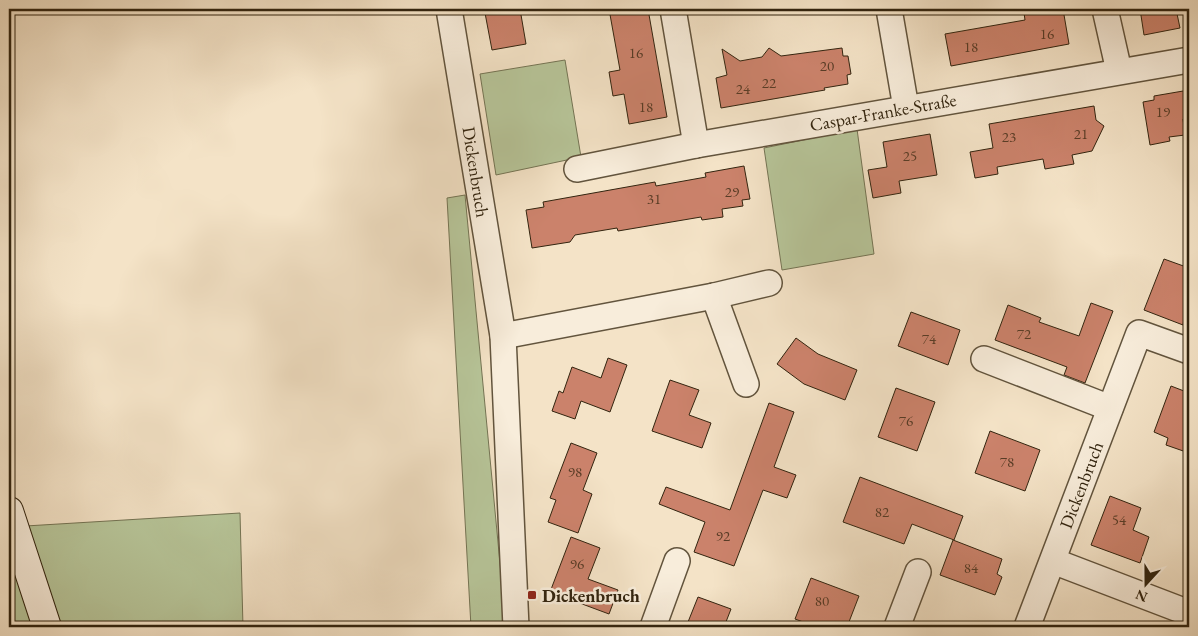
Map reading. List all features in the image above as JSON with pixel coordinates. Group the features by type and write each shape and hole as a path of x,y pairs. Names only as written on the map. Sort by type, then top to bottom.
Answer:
{"main road":[{"path":"9,511 47,627"}],"street":[{"name":"Dickenbruch","path":"450,9 503,336 516,627"},
{"path":"673,9 696,145"},
{"path":"889,9 906,108"},
{"path":"1106,9 1119,71"},
{"name":"Caspar-Franke-Straße","path":"577,169 696,145 1189,60"},
{"path":"503,336 714,296 769,283"},
{"path":"714,296 746,384"},
{"name":"Dickenbruch","path":"1027,627 1139,333 1189,351"},
{"path":"984,359 1110,408"},
{"path":"653,627 677,561"},
{"path":"1052,561 1189,613"},
{"path":"897,627 918,572"}],"green space":[{"path":"565,60 581,157 496,175 480,74"},
{"path":"857,129 874,254 782,270 764,148"},
{"path":"465,195 503,595 503,627 471,627 447,198"},
{"path":"240,513 243,627 9,627 9,527"}],"building":[{"path":"520,9 526,44 492,50 485,13"},
{"path":"609,9 648,9 667,117 629,124 624,94 613,96 609,72 620,70"},
{"path":"1034,9 1063,9 1069,44 951,66 945,34 1025,20 1024,13 1035,11"},
{"path":"1140,9 1176,9 1180,28 1144,35"},
{"path":"769,48 781,56 842,48 843,56 848,56 851,74 847,75 848,84 824,88 825,90 721,108 716,78 727,75 722,49 740,61 762,57"},
{"path":"1189,90 1189,118 1183,119 1185,135 1169,137 1170,141 1150,145 1143,102 1154,100 1154,96"},
{"path":"1094,106 1096,120 1104,126 1092,151 1072,155 1074,164 1045,169 1043,159 997,167 998,174 975,178 970,152 993,148 989,124"},
{"path":"930,134 937,175 899,181 901,193 873,198 868,170 887,167 883,142"},
{"path":"744,166 750,199 742,200 743,206 722,209 723,217 702,220 701,217 618,231 617,228 575,235 570,242 532,248 526,210 544,207 543,202 655,182 656,186 706,177 705,173"},
{"path":"1164,259 1189,268 1189,288 1183,325 1144,310"},
{"path":"1091,303 1113,311 1085,383 1064,375 1067,367 995,340 1008,305 1041,318 1039,322 1079,336"},
{"path":"911,312 960,330 948,365 898,346"},
{"path":"796,338 818,354 857,370 845,400 804,384 777,364"},
{"path":"608,358 627,365 610,412 581,401 575,419 552,411 559,391 563,393 572,367 601,378"},
{"path":"670,380 699,390 689,415 711,423 702,448 652,431"},
{"path":"1171,386 1184,391 1186,386 1189,386 1189,453 1166,445 1168,438 1154,432"},
{"path":"896,388 935,402 917,451 878,437"},
{"path":"769,403 794,412 774,467 796,475 787,498 763,490 734,566 694,552 705,522 659,504 666,487 730,510"},
{"path":"990,431 1040,450 1025,491 975,473"},
{"path":"571,443 597,453 583,490 592,494 578,533 548,522 556,500 550,498"},
{"path":"860,477 963,516 954,540 912,524 904,544 843,522"},
{"path":"1110,496 1141,508 1133,530 1149,537 1140,563 1091,545"},
{"path":"571,537 600,548 588,579 618,590 609,614 550,592"},
{"path":"953,540 1002,559 997,574 1002,577 995,595 940,575"},
{"path":"811,578 859,596 847,627 817,627 795,619"},
{"path":"698,597 731,609 724,627 686,627"}],"place":[{"name":"Dickenbruch","path":"532,595"}]}
